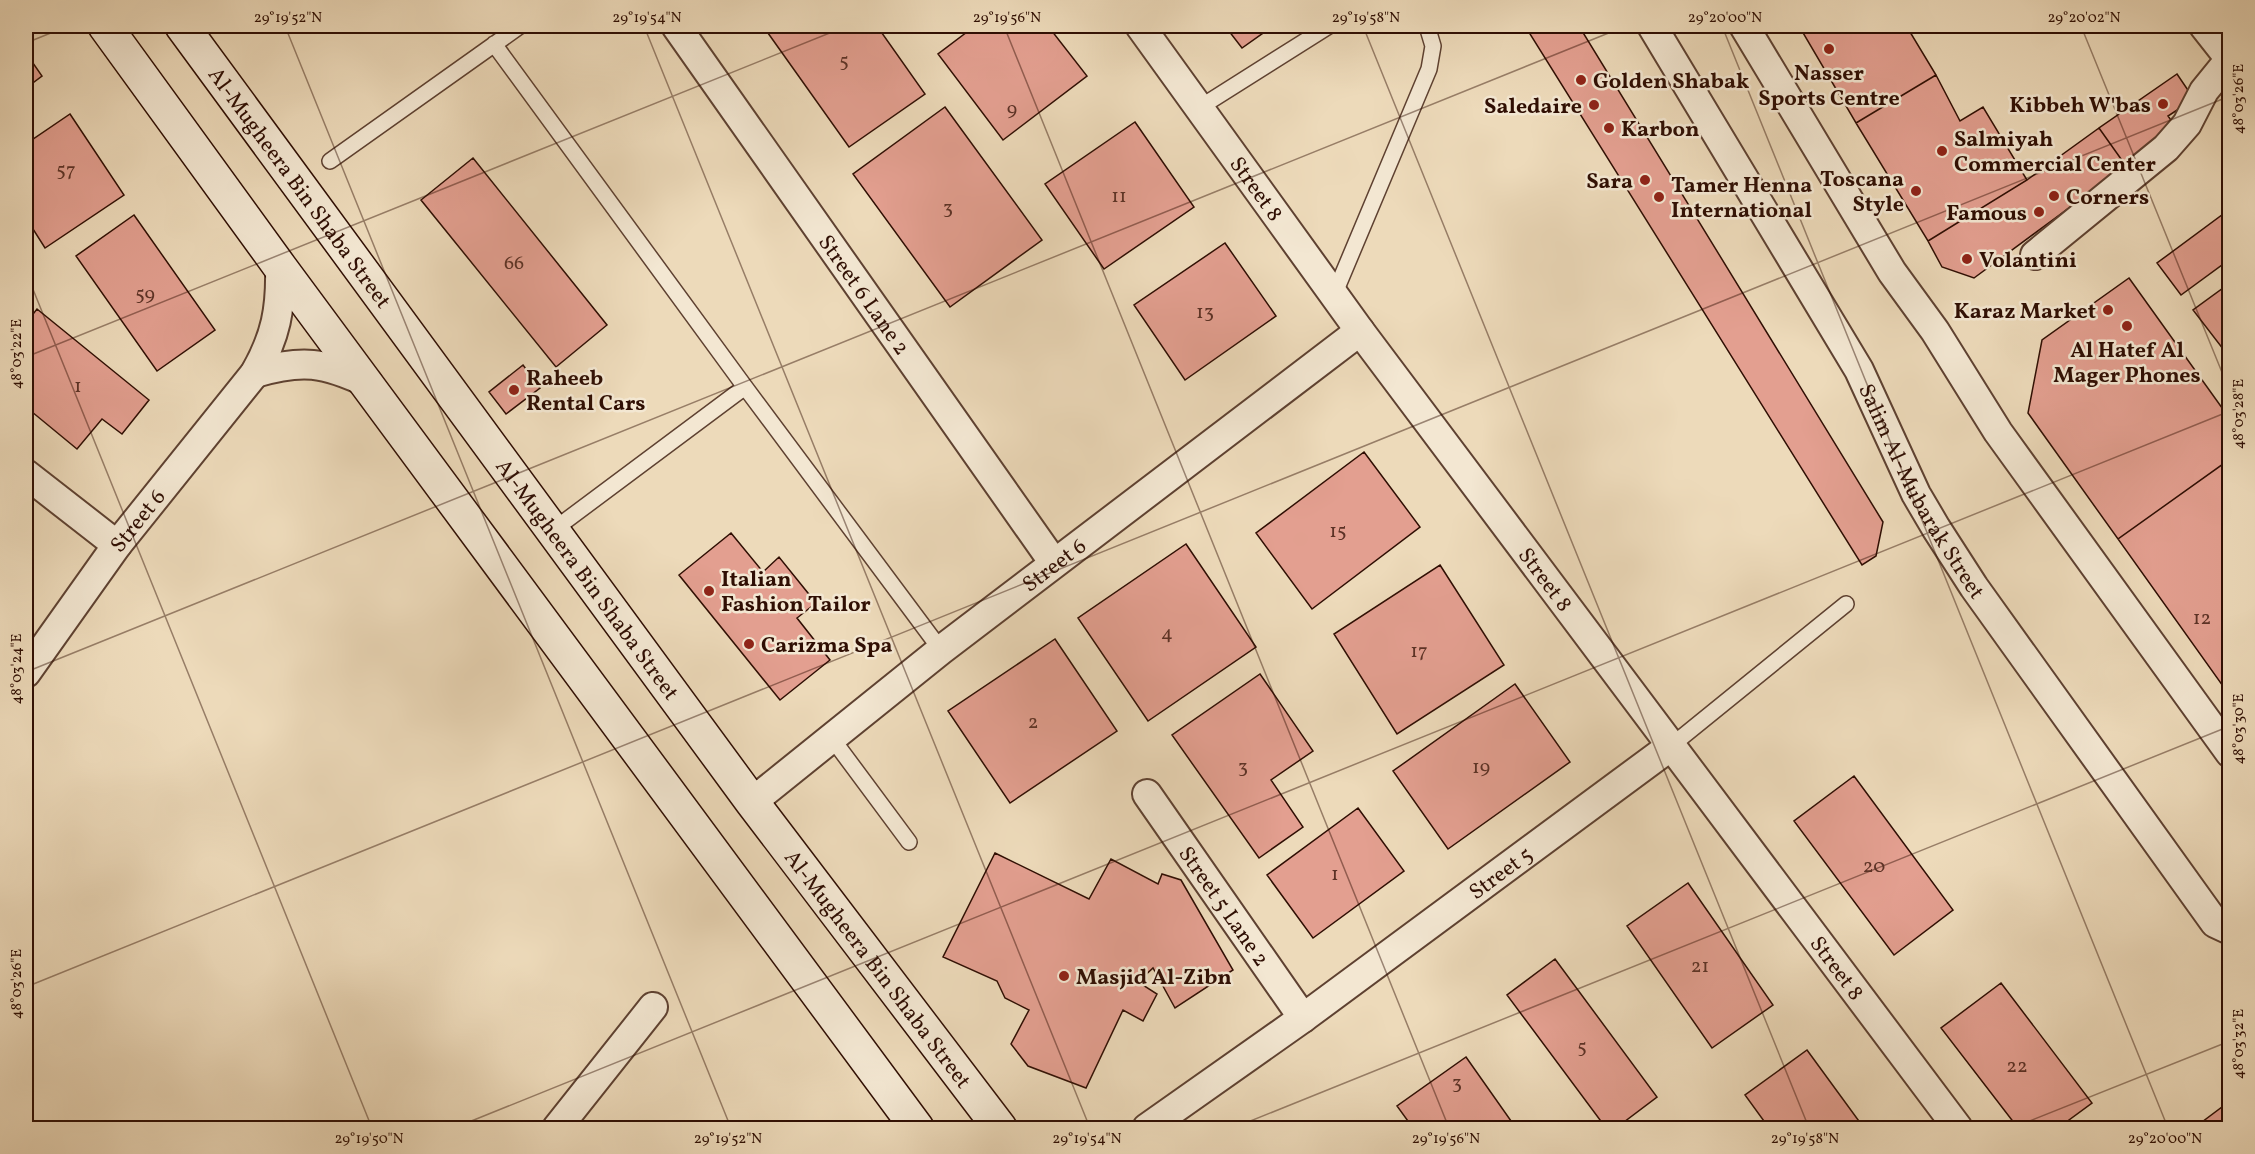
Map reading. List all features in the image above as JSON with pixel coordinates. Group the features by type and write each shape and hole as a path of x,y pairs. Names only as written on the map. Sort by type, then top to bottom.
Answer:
{"main road":[{"path":"105,26 280,267 917,1128"},
{"name":"Al-Mugheera Bin Shaba Street","path":"182,26 752,802 1000,1128"}],"street":[{"name":"Street 6 Lane 2","path":"676,26 1054,562"},
{"name":"Street 8","path":"1140,26 1360,332 1958,1128"},
{"name":"Salim Al-Mubarak Street","path":"1652,26 1859,370 1916,494 1942,538 1974,587 2215,924 2229,930"},
{"path":"1744,26 1892,272 1935,331 1998,432 2229,753"},
{"path":"2035,255 2172,142 2187,124 2213,78 2229,59 2205,26"},
{"name":"Street 6","path":"26,673 117,545 255,373 268,349 277,322 281,295 280,267"},
{"name":"Street 6","path":"752,802 1054,562 1360,332"},
{"path":"255,373 283,365 313,364 341,370 368,383"},
{"path":"26,474 117,545"},
{"name":"Street 5","path":"1147,1128 1303,1018 1671,746"},
{"name":"Street 5 Lane 2","path":"1147,794 1303,1018"},
{"path":"557,1128 653,1007"}],"lane":[{"path":"330,160 520,26"},
{"path":"1199,108 1329,26"},
{"path":"1334,295 1429,69 1433,46 1427,26"},
{"path":"494,45 941,650"},
{"path":"552,531 745,387"},
{"name":"Street 5","path":"1671,746 1846,604"},
{"path":"831,737 909,842"}],"building":[{"path":"763,26 877,26 925,94 849,147"},
{"path":"975,26 1048,26 1087,76 1003,140 938,54"},
{"path":"1225,26 1273,26 1242,48"},
{"path":"1525,26 1579,26 1883,522 1876,556 1862,565"},
{"path":"1799,26 1921,26 1910,32 1936,75 1856,123"},
{"path":"26,53 42,76 26,88"},
{"path":"2177,74 2194,99 2168,116 2178,130 2126,166 2099,128"},
{"name":"Salmiyah Commercial Center","path":"1936,75 1960,121 1983,107 2027,180 1928,241 1856,123"},
{"path":"945,107 1042,240 950,307 853,174"},
{"path":"70,114 124,195 45,248 26,218 26,144"},
{"path":"1135,122 1194,207 1104,269 1045,184"},
{"path":"2099,128 2126,166 1974,278 1942,267 1928,241 2027,180"},
{"path":"473,158 607,325 556,367 421,200"},
{"path":"2230,209 2230,259 2181,295 2157,263"},
{"path":"134,215 215,330 157,371 76,256"},
{"path":"1225,243 1276,316 1185,380 1134,305"},
{"path":"2129,278 2230,419 2230,459 2118,539 2028,413 2042,340"},
{"path":"2230,283 2230,358 2193,310"},
{"path":"37,309 149,400 122,434 102,419 77,449 26,407 26,369 32,362 26,356 26,323"},
{"name":"Raheeb Rental Cars","path":"523,365 540,388 506,414 489,392"},
{"path":"1364,452 1420,527 1312,609 1256,533"},
{"path":"2230,459 2230,696 2118,539"},
{"path":"731,533 763,572 779,557 816,603 797,618 830,660 780,700 679,575"},
{"path":"1186,544 1256,647 1148,721 1078,618"},
{"path":"1440,565 1504,665 1397,734 1334,634"},
{"path":"1055,639 1117,731 1010,803 948,711"},
{"path":"1260,674 1313,751 1271,780 1303,827 1259,858 1172,735"},
{"path":"1515,684 1570,762 1448,849 1393,771"},
{"path":"1854,776 1953,910 1894,955 1794,821"},
{"path":"1358,808 1404,871 1313,938 1267,875"},
{"name":"Masjid Al-Zibn","path":"995,853 1089,899 1111,859 1158,884 1162,874 1181,880 1233,970 1175,1008 1153,968 1138,982 1157,994 1143,1021 1123,1010 1086,1088 1028,1066 1011,1044 1029,1010 1005,998 997,981 943,957"},
{"path":"1688,883 1773,1005 1712,1048 1627,926"},
{"path":"1555,959 1657,1097 1616,1128 1606,1128 1507,995"},
{"path":"2001,983 2092,1103 2058,1128 2018,1128 1941,1028"},
{"path":"1807,1050 1864,1128 1769,1128 1745,1095"},
{"path":"1466,1057 1516,1128 1413,1128 1397,1106"},
{"path":"2230,1101 2230,1128 2194,1128"}],"place":[{"name":"Nasser Sports Centre","path":"1829,49"},
{"name":"Golden Shabak","path":"1581,80"},
{"name":"Kibbeh W'bas","path":"2163,104"},
{"name":"Saledaire","path":"1594,105"},
{"name":"Karbon","path":"1609,128"},
{"name":"Salmiyah Commercial Center","path":"1942,151"},
{"name":"Sara","path":"1645,180"},
{"name":"Toscana Style","path":"1916,191"},
{"name":"Corners","path":"2054,196"},
{"name":"Tamer Henna International","path":"1659,197"},
{"name":"Famous","path":"2039,212"},
{"name":"Volantini","path":"1967,259"},
{"name":"Karaz Market","path":"2108,310"},
{"name":"Al Hatef Al Mager Phones","path":"2127,326"},
{"name":"Raheeb Rental Cars","path":"514,390"},
{"name":"Italian Fashion Tailor","path":"709,591"},
{"name":"Carizma Spa","path":"749,644"},
{"name":"Masjid Al-Zibn","path":"1064,976"}]}
